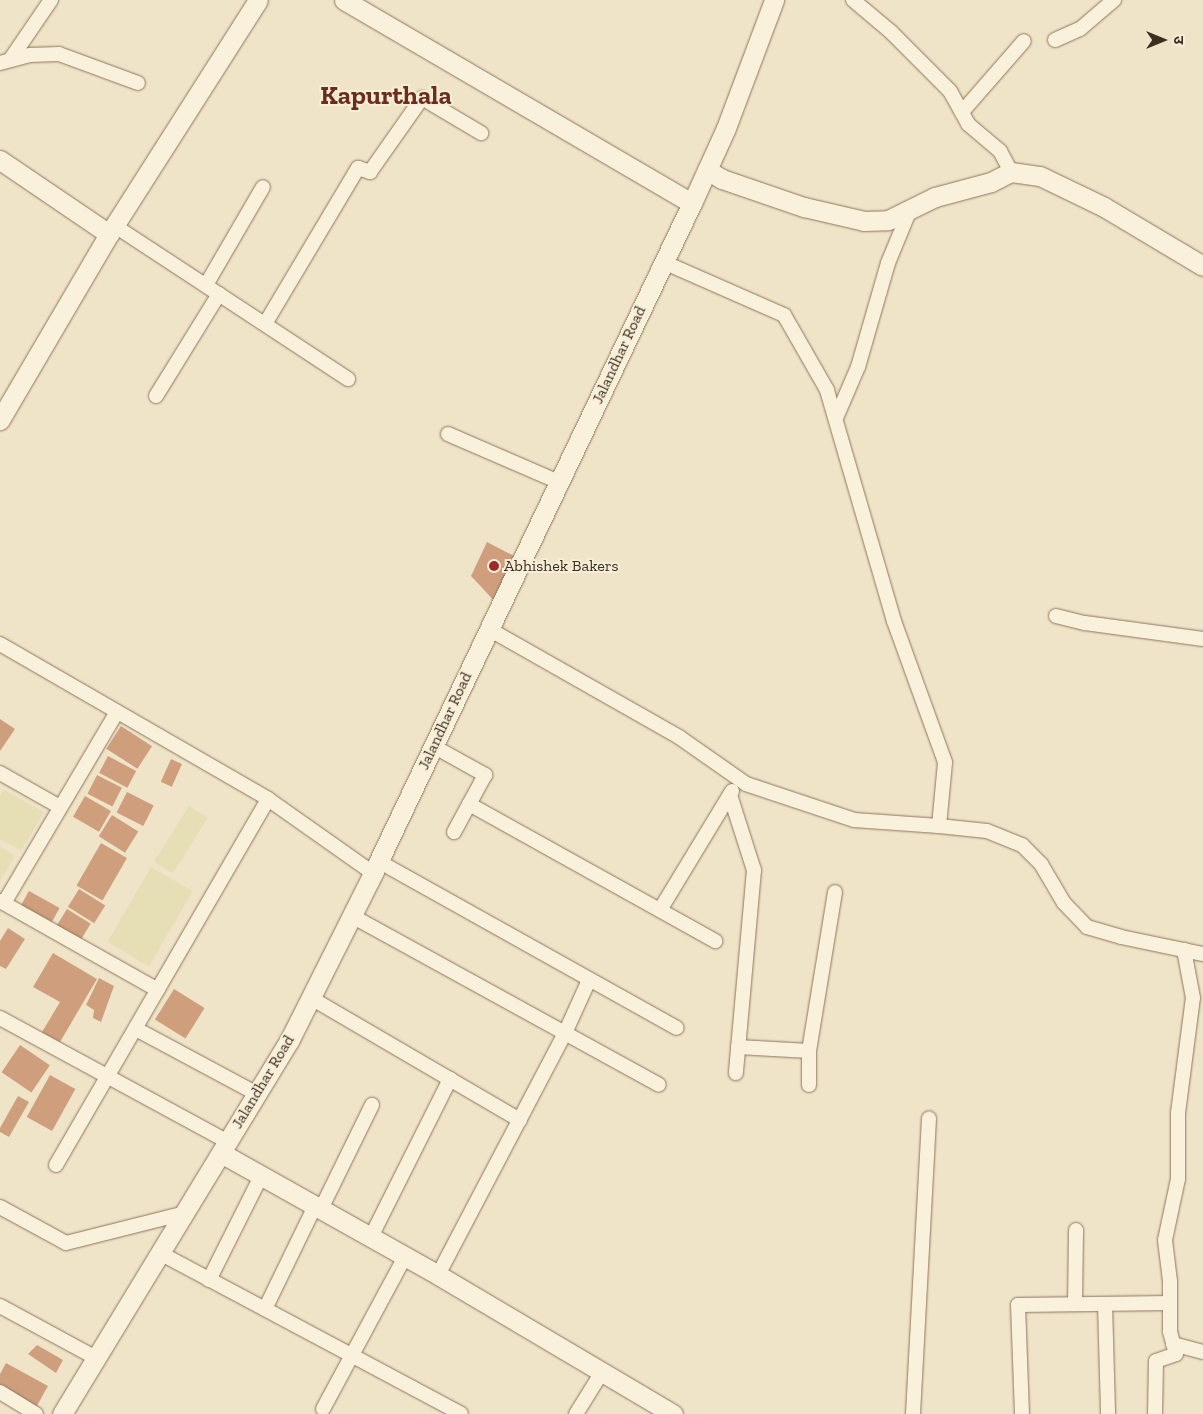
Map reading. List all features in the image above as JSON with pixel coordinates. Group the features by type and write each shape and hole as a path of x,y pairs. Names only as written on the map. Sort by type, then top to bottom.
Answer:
{"main road":[{"path":"0,420 112,230 258,0"},
{"name":"Jalandhar Road","path":"62,1414 257,1094 310,998 352,916 692,203 707,170 774,0"},
{"path":"352,2 692,203"},
{"path":"0,160 112,230"},
{"path":"707,170 722,179 837,217 864,221 888,220 909,212 935,197 990,182 1011,172 1040,176 1104,207 1203,266"},
{"path":"224,1148 261,1176 438,1275 673,1414"}],"street":[{"path":"5,62 51,0"},
{"path":"853,0 891,32 950,91 968,124 1000,151 1011,172"},
{"path":"1054,40 1080,30 1114,0"},
{"path":"962,112 1024,41"},
{"path":"5,62 30,55 59,54 138,83"},
{"path":"265,324 358,168 370,172 422,98 481,133"},
{"path":"206,286 263,187"},
{"path":"836,418 858,367 888,263 909,212"},
{"path":"112,230 219,294 348,379"},
{"path":"663,262 784,315 827,390 894,621 945,762 939,826"},
{"path":"156,396 219,294"},
{"path":"448,434 559,482"},
{"path":"1056,616 1085,623 1203,639"},
{"path":"489,629 679,737 739,779 801,804 854,820 987,831 1022,845 1041,864 1064,903 1087,927 1203,954"},
{"path":"0,644 268,799 376,867 677,1028"},
{"path":"116,712 2,902 158,990"},
{"path":"433,746 485,775 454,832"},
{"path":"0,773 60,807"},
{"path":"660,910 739,779"},
{"path":"730,795 754,870 736,1074"},
{"path":"56,1165 268,799"},
{"path":"469,804 715,941"},
{"path":"808,1084 808,1051 834,892"},
{"path":"352,916 659,1084"},
{"path":"1155,1414 1156,1361 1176,1354 1173,1344 1165,1240 1178,1179 1178,1113 1193,998 1184,950"},
{"path":"438,1275 565,1033 589,980"},
{"path":"310,998 520,1120"},
{"path":"0,1018 108,1077 224,1148"},
{"path":"136,1029 257,1094"},
{"path":"738,1047 808,1051"},
{"path":"371,1237 450,1079"},
{"path":"265,1309 372,1105"},
{"path":"913,1414 929,1118"},
{"path":"209,1280 261,1176"},
{"path":"0,1207 66,1243 185,1212"},
{"path":"1075,1304 1076,1230"},
{"path":"160,1253 461,1414"},
{"path":"323,1409 350,1355 405,1257"},
{"path":"1022,1414 1018,1305 1170,1303"},
{"path":"1105,1304 1108,1414"},
{"path":"1,1310 96,1358"},
{"path":"1173,1344 1203,1352"},
{"path":"576,1414 602,1372"},
{"path":"0,1392 36,1414"}],"shaded area":[{"path":"4,790 44,812 21,851 0,839 0,796"},
{"path":"189,806 208,818 173,874 154,862"},
{"path":"0,846 15,856 0,881"},
{"path":"151,867 193,891 149,966 108,942"}],"building":[{"name":"Abhishek Bakers","path":"487,542 516,557 500,607 471,576"},
{"path":"0,719 15,729 0,751"},
{"path":"121,726 152,746 137,769 106,749"},
{"path":"108,756 136,771 127,788 99,773"},
{"path":"171,759 182,764 172,787 161,782"},
{"path":"97,775 122,788 112,806 87,794"},
{"path":"127,792 154,806 143,826 117,812"},
{"path":"85,796 111,811 99,832 73,817"},
{"path":"112,815 138,831 125,853 99,836"},
{"path":"101,843 127,858 102,900 76,885"},
{"path":"79,889 105,905 94,923 68,907"},
{"path":"29,891 60,908 50,925 20,908"},
{"path":"67,909 91,924 80,941 56,926"},
{"path":"8,928 25,939 6,969 0,966 0,941"},
{"path":"53,953 97,979 60,1042 42,1032 60,1002 33,987"},
{"path":"99,978 114,986 101,1022 93,1018 94,1010 86,1005"},
{"path":"174,989 205,1008 185,1039 155,1020"},
{"path":"20,1045 50,1065 31,1092 2,1072"},
{"path":"50,1075 75,1089 52,1131 27,1117"},
{"path":"18,1096 29,1102 9,1137 0,1132 0,1128"},
{"path":"37,1345 63,1360 56,1373 28,1354"},
{"path":"6,1363 48,1386 34,1411 0,1392 0,1374"}],"place":[{"name":"Abhishek Bakers","path":"494,566"}],"district":[{"name":"Kapurthala","path":"386,96"}]}
